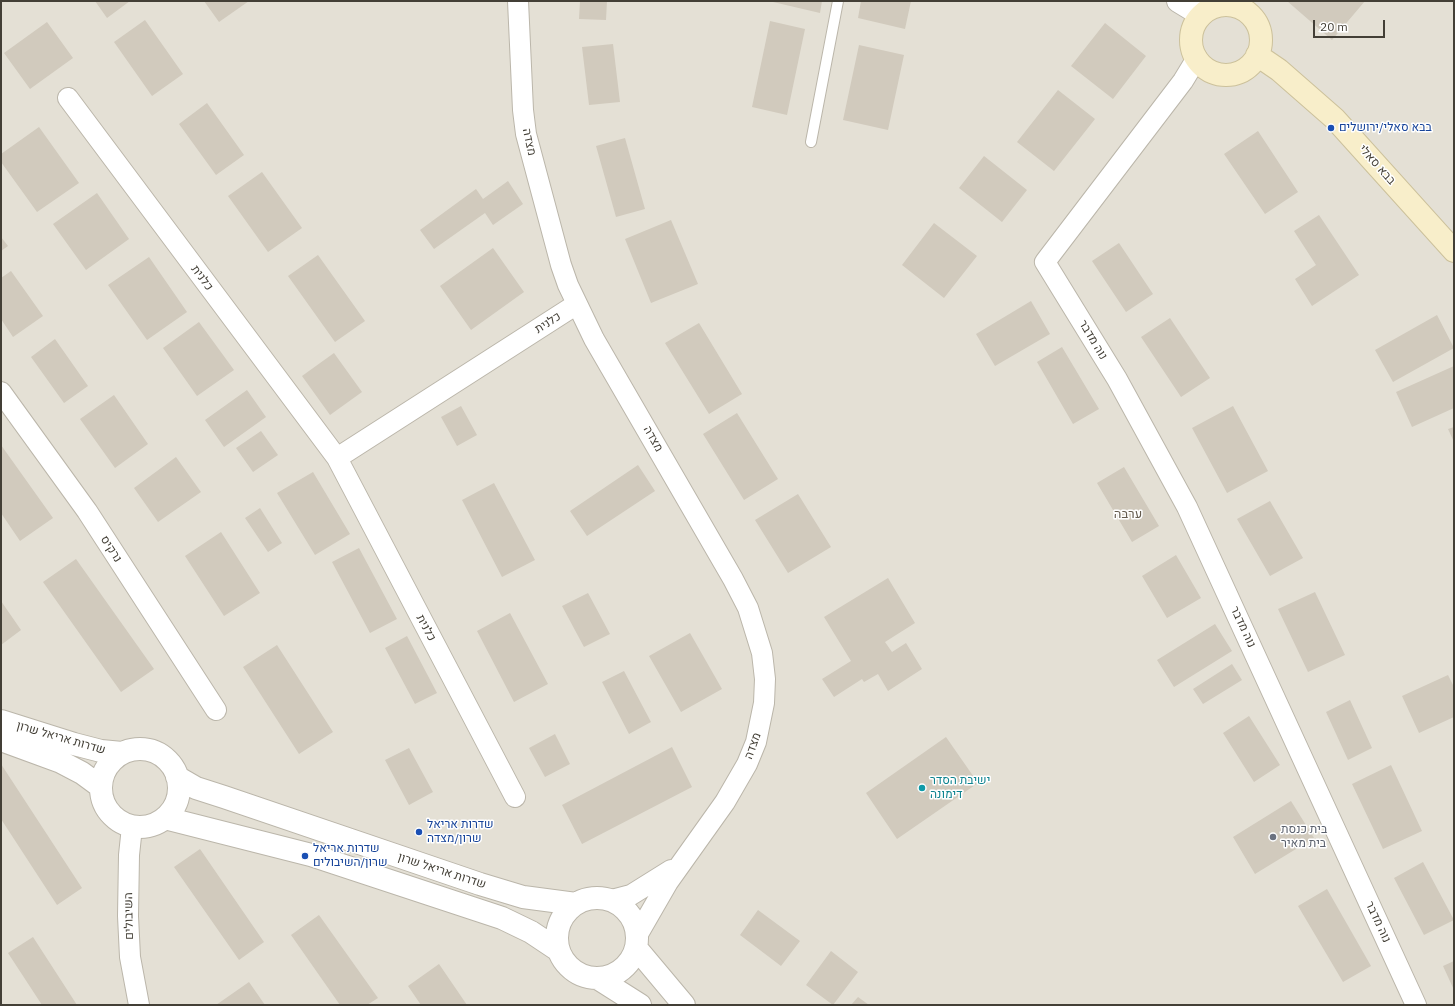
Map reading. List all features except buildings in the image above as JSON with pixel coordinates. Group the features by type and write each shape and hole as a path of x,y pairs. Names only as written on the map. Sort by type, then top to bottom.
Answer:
{"main road":[{"path":"1223,3 1242,9 1254,8 1261,36 1260,48 1249,66 1240,72 1230,75 1210,71 1197,58 1192,46 1194,25 1201,16 1210,9 1223,3"},
{"name":"בבא סאלי","path":"1257,55 1285,75 1335,119 1454,251"}],"street":[{"name":"מצדה","path":"518,1 522,96 526,134 561,265 577,304 594,339 733,579 748,608 762,653 765,679 764,703 756,742 738,782 654,905 637,941"},
{"path":"1178,1 1201,16"},
{"name":"נוה מדבר","path":"1197,58 1183,81 1045,262 1116,379 1187,507 1416,1005"},
{"name":"כלנית","path":"68,98 337,458 515,797"},
{"name":"כלנית","path":"337,458 577,304"},
{"name":"נרקיס","path":"1,392 87,511 216,710"},
{"name":"שדרות אריאל שרון","path":"1,721 74,744 101,751 122,754"},
{"name":"שדרות אריאל שרון","path":"1,740 61,762 82,772 101,786"},
{"path":"137,750 152,751 165,758 177,777 178,797 174,806 165,818 147,827 132,827 119,821 109,812 103,800 101,786 106,769 115,758 122,754 137,750"},
{"name":"שדרות אריאל שרון","path":"177,777 196,788 224,798 480,884 523,896 576,904"},
{"path":"165,818 311,855 502,918 532,932 558,950 572,970 582,976 599,979 640,1005"},
{"name":"השיבולים","path":"132,827 129,855 128,916 130,957 139,1005"},
{"name":"מצדה","path":"612,900 631,895 649,885 669,873 686,857"},
{"path":"558,950 557,940 560,924 568,911 576,904 593,898 612,900 622,906 630,914 635,924 637,941 632,959 625,968 616,975 599,979"},
{"path":"637,941 684,1005"}],"lane":[{"path":"811,142 838,1"}],"shaded area":[{"path":"1,1 1454,1 1454,1005 1,1005"}],"place":[{"name":"בבא סאלי/ירושלים","path":"1331,128"},
{"name":"ישיבת הסדר דימונה","path":"922,788"},
{"name":"שדרות אריאל שרון/מצדה","path":"419,832"},
{"name":"בית כנסת בית מאיר","path":"1273,837"},
{"name":"שדרות אריאל שרון/השיבולים","path":"305,856"}],"district":[{"name":"ערבה","path":"1128,514"}]}
